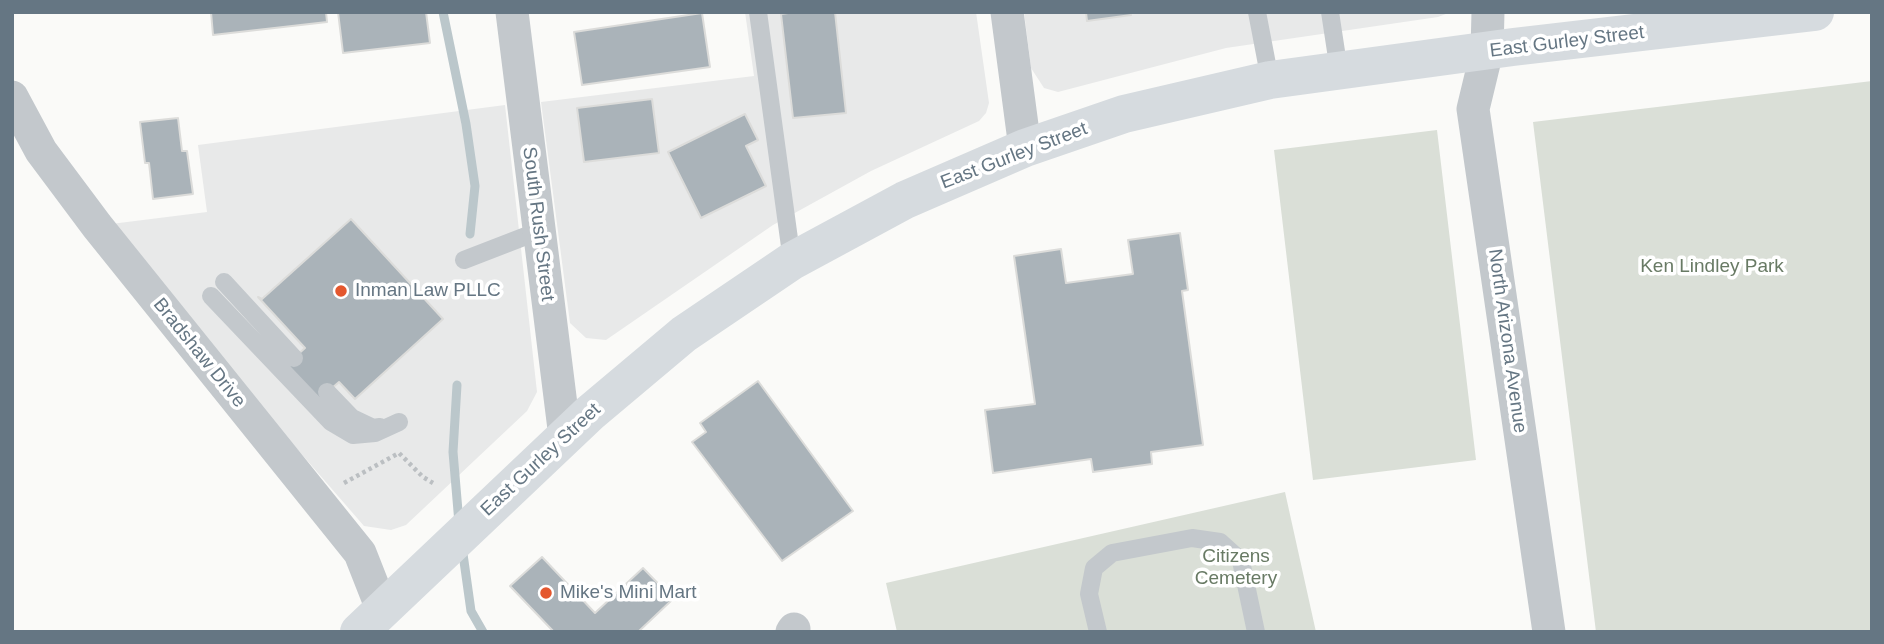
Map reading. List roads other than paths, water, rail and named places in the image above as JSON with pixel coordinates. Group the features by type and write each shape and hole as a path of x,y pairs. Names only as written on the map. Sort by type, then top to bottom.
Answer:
{"main road":[{"name":"East Gurley Street","path":"371,620 565,437 684,334 792,261 905,200 1025,148 1124,114 1270,80 1487,51 1646,22 1815,12"}],"street":[{"name":"South Rush Street","path":"513,12 565,437"},
{"path":"1007,12 1025,148"},
{"name":"North Arizona Avenue","path":"1488,12 1487,51 1474,109 1549,632"},
{"name":"Bradshaw Drive","path":"12,97 41,151 97,226 360,553 371,620"}],"lane":[{"path":"758,12 792,261"},
{"path":"1257,12 1270,80"},
{"path":"1330,12 1339,71"},
{"path":"464,260 539,231"},
{"path":"223,282 294,358"},
{"path":"211,296 331,422 353,435 375,433 399,422 373,428 352,418 327,392"},
{"path":"1098,632 1089,594 1094,568 1112,553 1192,538 1220,542 1241,561 1256,632"}],"waterway":[{"path":"443,12 466,124 475,186 470,234"},
{"path":"457,385 453,452 459,523"},
{"path":"462,547 471,611 483,632"}],"place":[{"name":"Inman Law PLLC","path":"341,291"},
{"name":"Mike's Mini Mart","path":"546,593"}],"park label":[{"name":"Ken Lindley Park","path":"1712,267"},
{"name":"Citizens Cemetery","path":"1236,568"}]}
